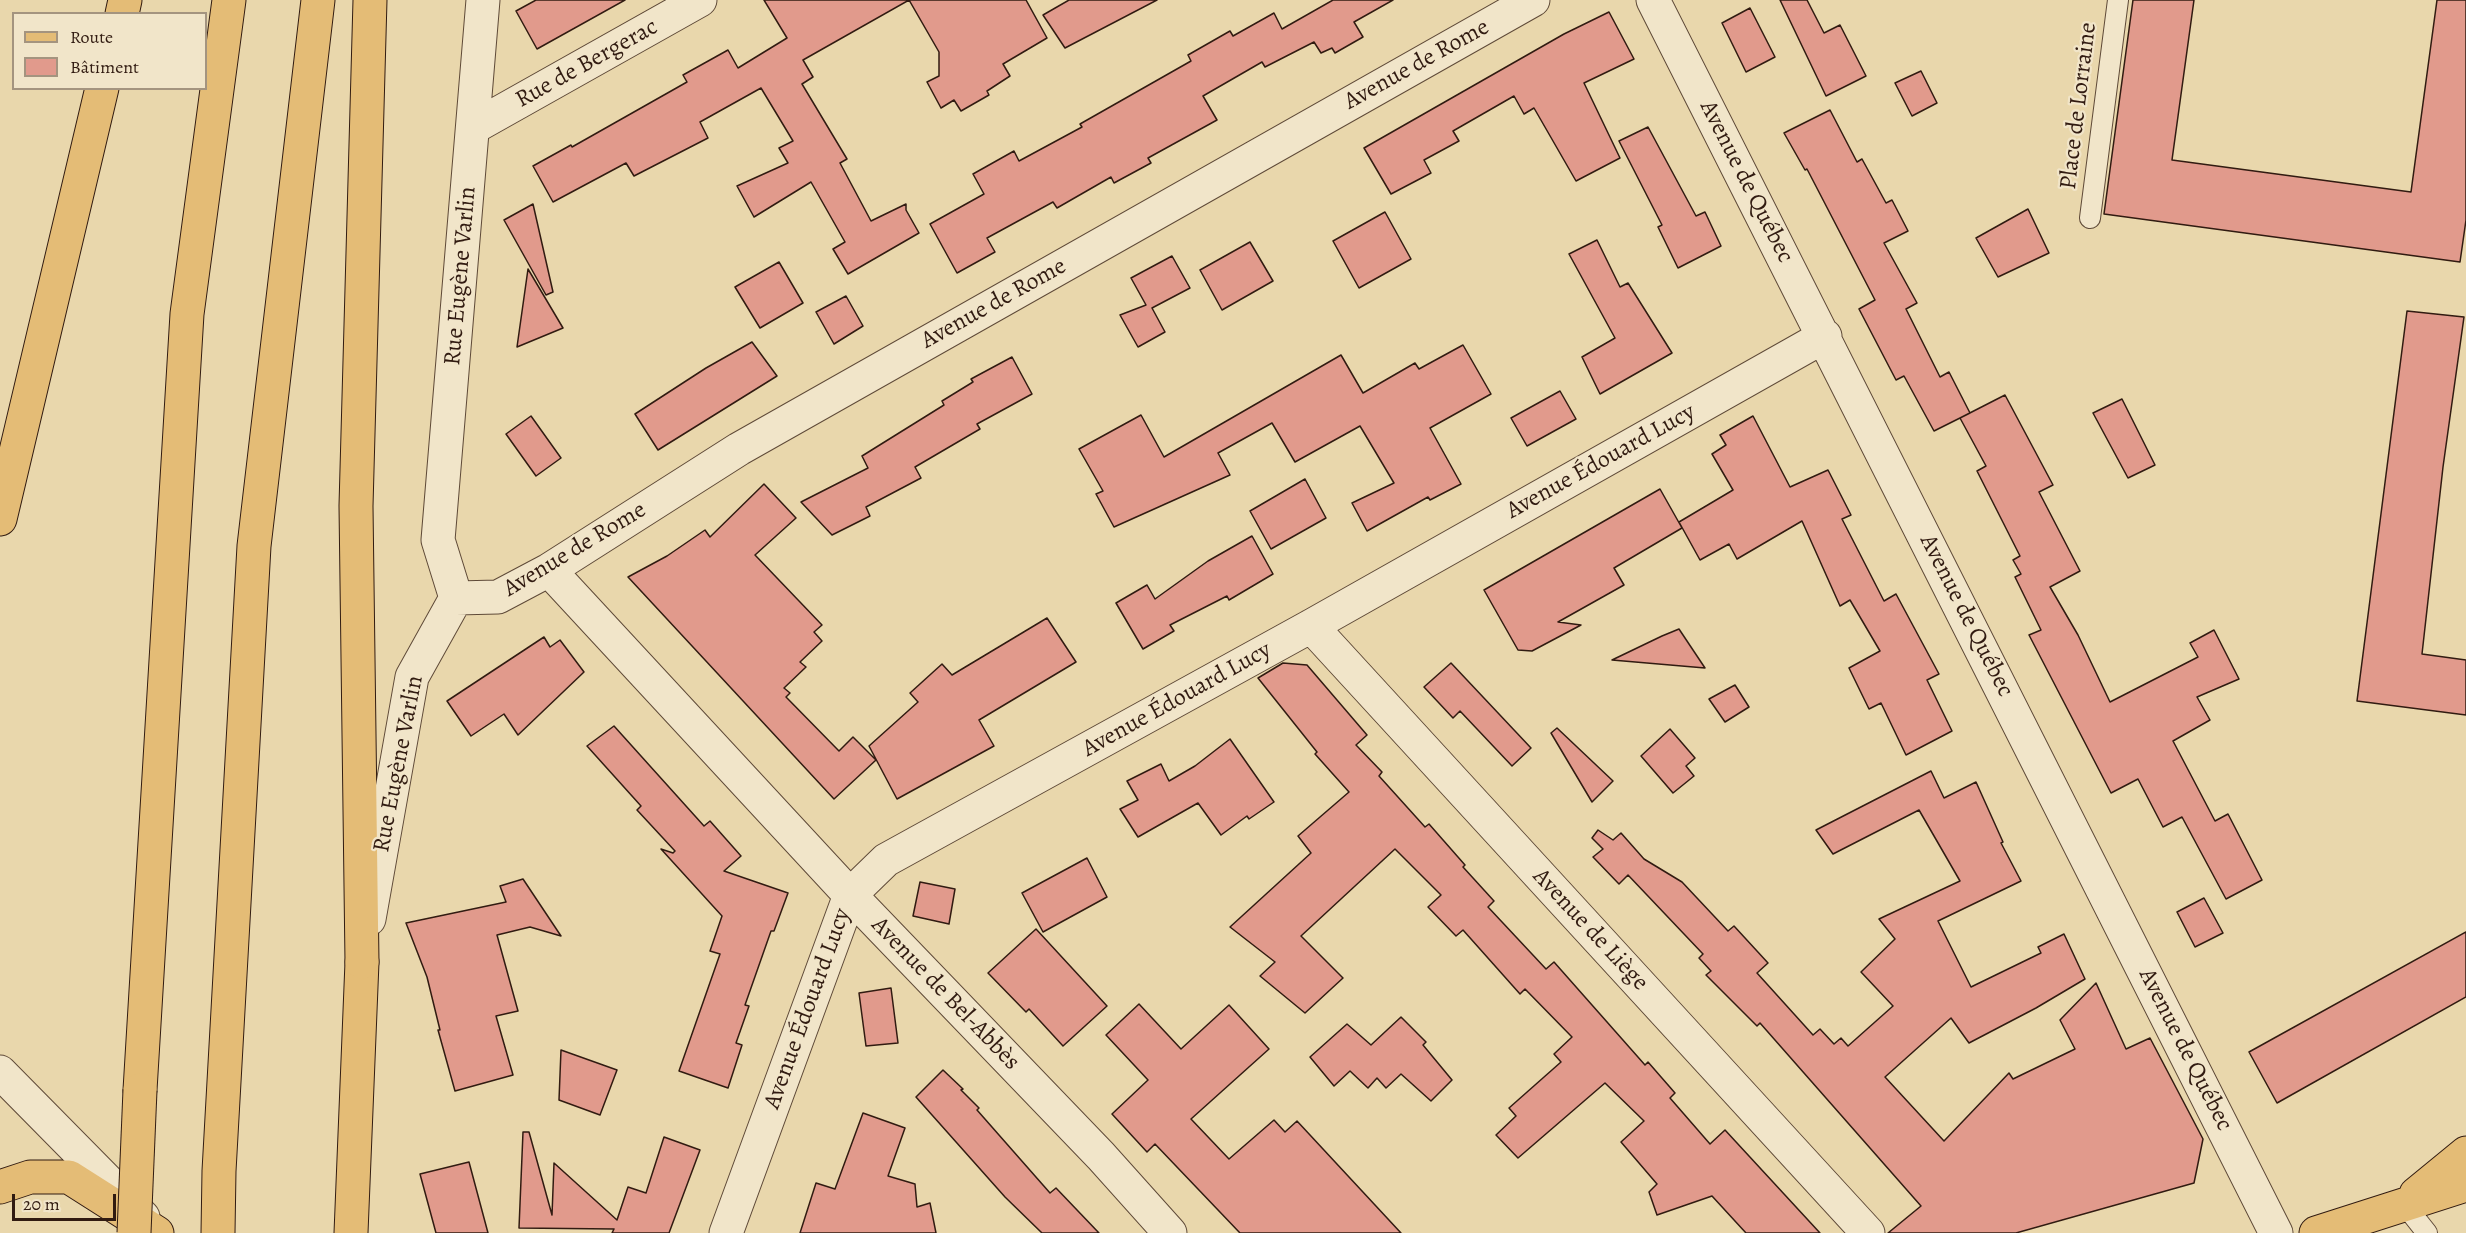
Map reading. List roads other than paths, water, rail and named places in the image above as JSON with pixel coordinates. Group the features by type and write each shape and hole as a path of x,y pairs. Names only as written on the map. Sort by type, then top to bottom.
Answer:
{"main road":[{"path":"134,1233 140,1090 187,314 229,0"},
{"path":"218,1233 219,1171 254,546 318,0"},
{"path":"362,962 356,506 370,0"},
{"path":"0,519 102,90"},
{"name":"Rue Eugène Varlin","path":"353,1228 362,962"},
{"path":"2404,1204 2466,1153"},
{"path":"0,1187 30,1177 69,1177 158,1233"},
{"path":"2316,1233 2466,1185"}],"street":[{"name":"Rue Eugène Varlin","path":"362,962 412,677 456,598 438,540 483,0"},
{"name":"Rue de Bergerac","path":"474,127 700,0"},
{"name":"Avenue de Rome","path":"456,598 498,597 549,570 739,449 1533,0"},
{"name":"Avenue de Québec","path":"1653,0 2276,1233"},
{"name":"Avenue Édouard Lucy","path":"726,1233 850,895 886,860 1311,626 1824,336"},
{"name":"Avenue de Bel-Abbès","path":"549,570 850,895 1101,1156 1170,1233"},
{"name":"Avenue de Liège","path":"1311,626 1868,1233"},
{"path":"0,1072 158,1233"}],"lane":[{"name":"Place de Lorraine","path":"2090,218 2118,0"},
{"path":"2404,1204 2427,1233"}]}
